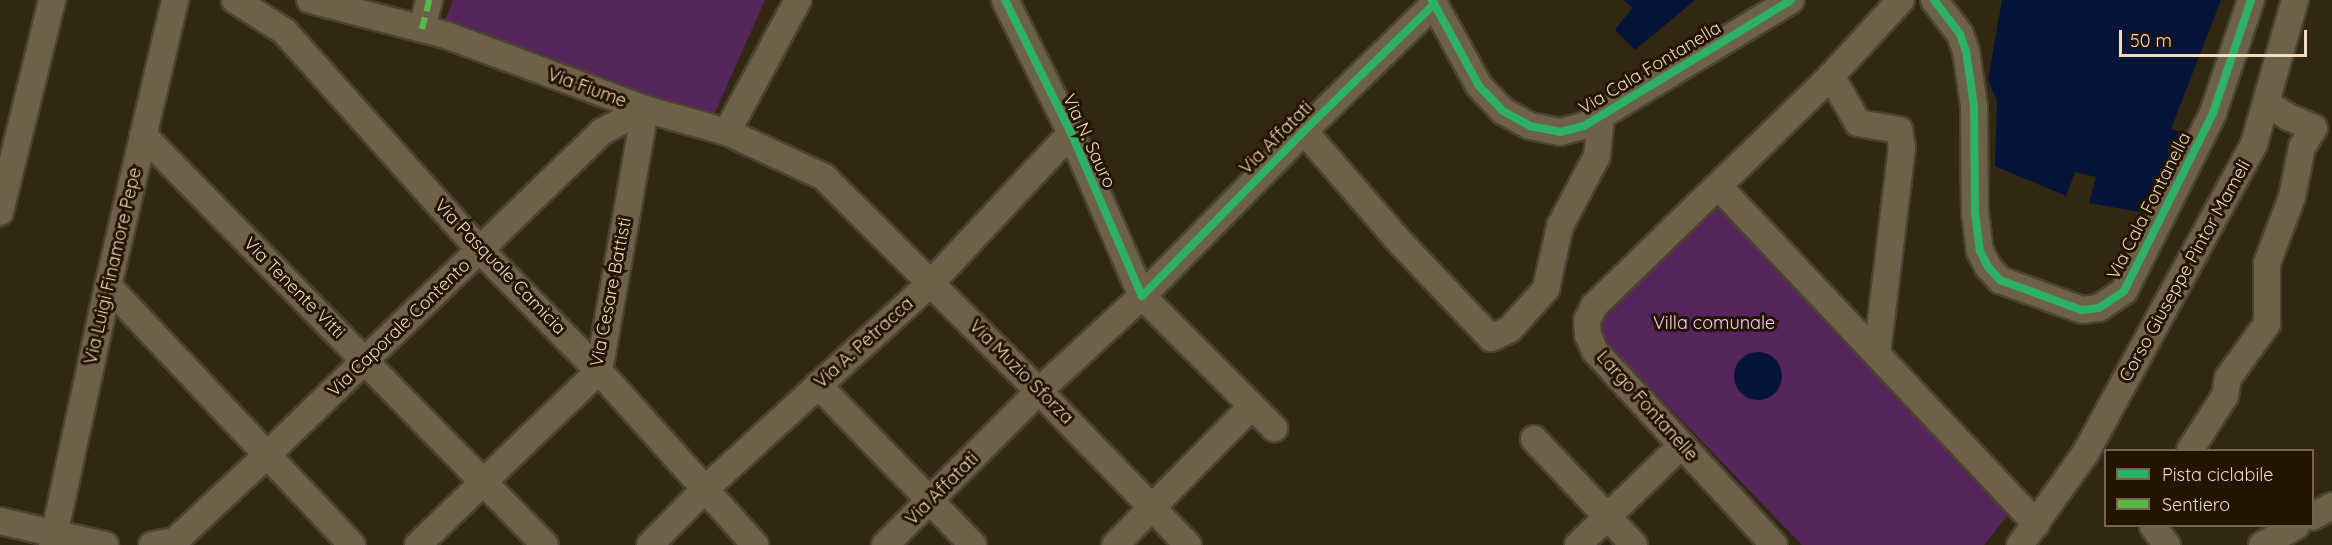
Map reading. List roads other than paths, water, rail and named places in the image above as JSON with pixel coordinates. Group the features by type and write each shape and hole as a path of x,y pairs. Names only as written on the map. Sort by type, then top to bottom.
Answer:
{"street":[{"path":"0,212 52,0"},
{"name":"Via Luigi Finamore Pepe","path":"54,539 108,286 175,0"},
{"name":"Via Pasquale Camicia","path":"235,0 284,31 480,250 599,370 755,545"},
{"name":"Via Fiume","path":"310,0 446,35 645,109 727,132 824,177 851,202"},
{"path":"422,29 429,0"},
{"path":"727,132 798,0"},
{"name":"Via N. Sauro","path":"1005,0 1071,133 1142,296"},
{"name":"Via Cala Fontanella","path":"1433,2 1479,86 1503,111 1530,126 1560,132 1584,126 1791,0"},
{"name":"Largo Fontanelle","path":"1774,545 1595,351 1588,335 1587,321 1594,306 1831,76 1901,0"},
{"name":"Via Cala Fontanella","path":"1934,0 1960,34 1966,51 1974,106 1975,212 1980,250 1988,267 2000,280 2082,310 2099,308 2124,291 2213,112 2251,0"},
{"name":"Corso Giuseppe Pintor Mameli","path":"2020,545 2085,454 2254,144 2295,0"},
{"name":"Via Affatati","path":"885,545 1040,391 1142,296 1433,2"},
{"path":"1831,76 1858,123 1899,130 1902,147 1877,355"},
{"path":"2266,103 2290,118 2323,131"},
{"name":"Via Caporale Contento","path":"152,545 175,541 601,132 645,109"},
{"name":"Via Cesare Battisti","path":"417,545 599,370 645,109"},
{"name":"Via Cala Fontanella","path":"1304,131 1398,240 1491,338 1510,329 1546,289 1560,226 1597,156 1601,116"},
{"path":"2191,449 2224,396 2228,378 2267,324 2267,263 2292,197 2302,147 2323,131"},
{"name":"Via A. Petracca","path":"650,545 704,490 932,282 1071,133"},
{"name":"Via Tenente Vitti","path":"143,135 545,545"},
{"path":"1719,187 2037,524"},
{"name":"Via Muzio Sforza","path":"851,202 1040,391 1188,545"},
{"path":"108,286 352,545"},
{"path":"1142,296 1274,428"},
{"path":"818,384 973,545"},
{"path":"1115,545 1154,508 1251,407"},
{"path":"1534,439 1634,545"},
{"path":"1578,545 1681,446"},
{"path":"2314,515 2332,506"},
{"path":"0,521 54,539 105,545"},
{"path":"2154,527 2167,545"},
{"path":"2262,545 2293,527"}],"water":[{"path":"1624,0 1695,0 1635,50 1615,30 1632,8"},
{"path":"2002,0 2221,0 2171,129 2189,135 2146,213 2089,203 2096,177 2075,172 2066,196 1995,166 1997,101 1988,80"},
{"path":"1758,352 1775,359 1782,376 1775,393 1758,400 1741,393 1734,376 1741,359"}],"park label":[{"name":"Villa comunale","path":"1714,323"}]}
